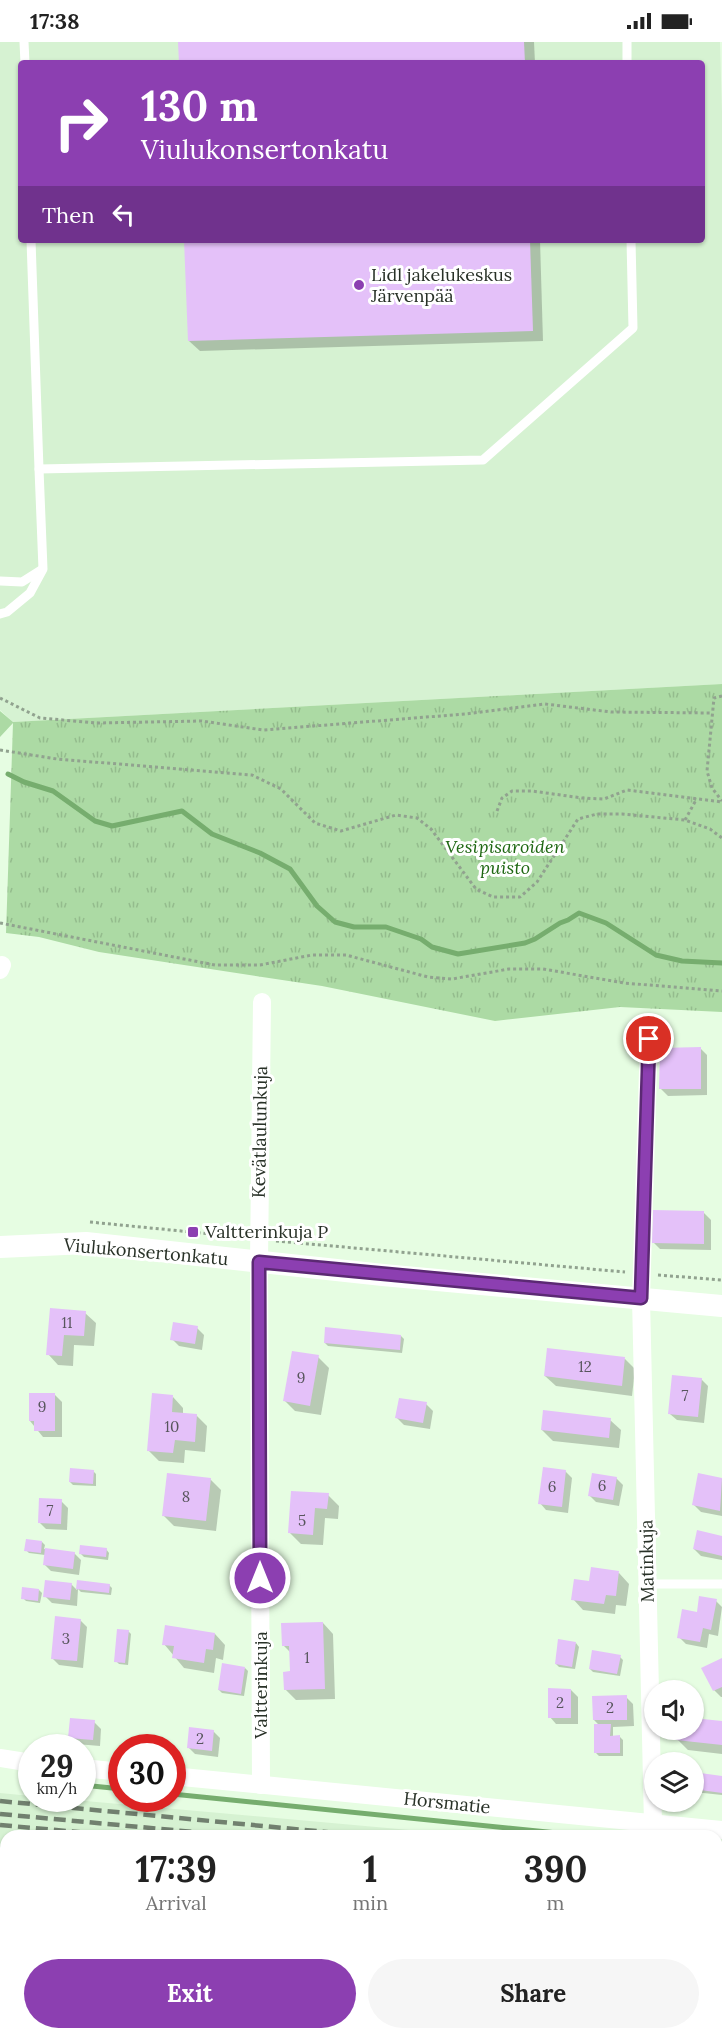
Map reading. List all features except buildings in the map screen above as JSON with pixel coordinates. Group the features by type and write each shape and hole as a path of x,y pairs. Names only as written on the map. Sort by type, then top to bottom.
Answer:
{"street":[{"name":"Kevätlaulunkuja","path":"259,1262 262,1002"},
{"name":"Matinkuja","path":"649,1039 641,1298 653,1824"},
{"name":"Viulukonsertonkatu","path":"0,1247 86,1244 722,1306"},
{"name":"Valtterinkuja","path":"259,1262 261,1785"},
{"path":"0,1758 18,1761"},
{"name":"Horsmatie","path":"186,1777 722,1830"}],"lane":[{"path":"24,42 25,60"},
{"path":"627,42 627,60"},
{"path":"0,614 7,612 30,593 43,569 31,243"},
{"path":"39,469 483,460 633,328 631,243"},
{"path":"0,581 22,582 43,569"},
{"path":"648,1584 722,1584"}],"path":[{"path":"722,696 714,699 707,771 712,788 722,802"},
{"path":"0,698 40,718 97,723 202,721 263,730 465,714 545,704 611,712 712,713"},
{"path":"0,750 57,759 252,775 281,789 315,823 340,831 396,815 417,818 431,829 476,888 493,897 520,897 537,882 578,819 597,814 685,820 710,829 722,838"},
{"path":"497,811 502,798 512,791 604,799 627,790 722,802"},
{"path":"685,820 696,800"},
{"path":"0,923 214,965 260,965 312,954 346,955 428,977 452,979 509,969 543,969 624,983 722,991"},
{"path":"87,1222 722,1280"}],"shaded area":[{"path":"0,42 720,42 722,684 13,722 0,710"},
{"path":"0,1793 18,1795 18,1812 96,1812 96,1802 108,1803 108,1812 186,1812 186,1810 409,1830 0,1830"}],"green space":[{"name":"Vesipisaroiden puisto","path":"722,684 722,1012 620,1007 495,1021 322,986 99,952 39,937 6,933 13,723 0,737 0,711 13,722"}],"waterway":[{"path":"8,774 24,782 53,791 95,821 112,826 182,811 212,834 260,853 290,869 317,906 335,922 354,927 386,927 421,939 432,947 458,954 525,943 579,913 606,923 656,955 682,961 722,963"},
{"path":"96,1786 108,1788"},
{"path":"186,1795 528,1830"}],"railway":[{"path":"0,1801 305,1830"},
{"path":"0,1814 172,1830"},
{"path":"0,1825 55,1830"}],"place":[{"name":"Lidl jakelukeskus Järvenpää","path":"359,285"},
{"name":"Valtterinkuja P","path":"193,1232"}],"route":[{"path":"260,1578 259,1262 641,1298 649,1039"}]}
